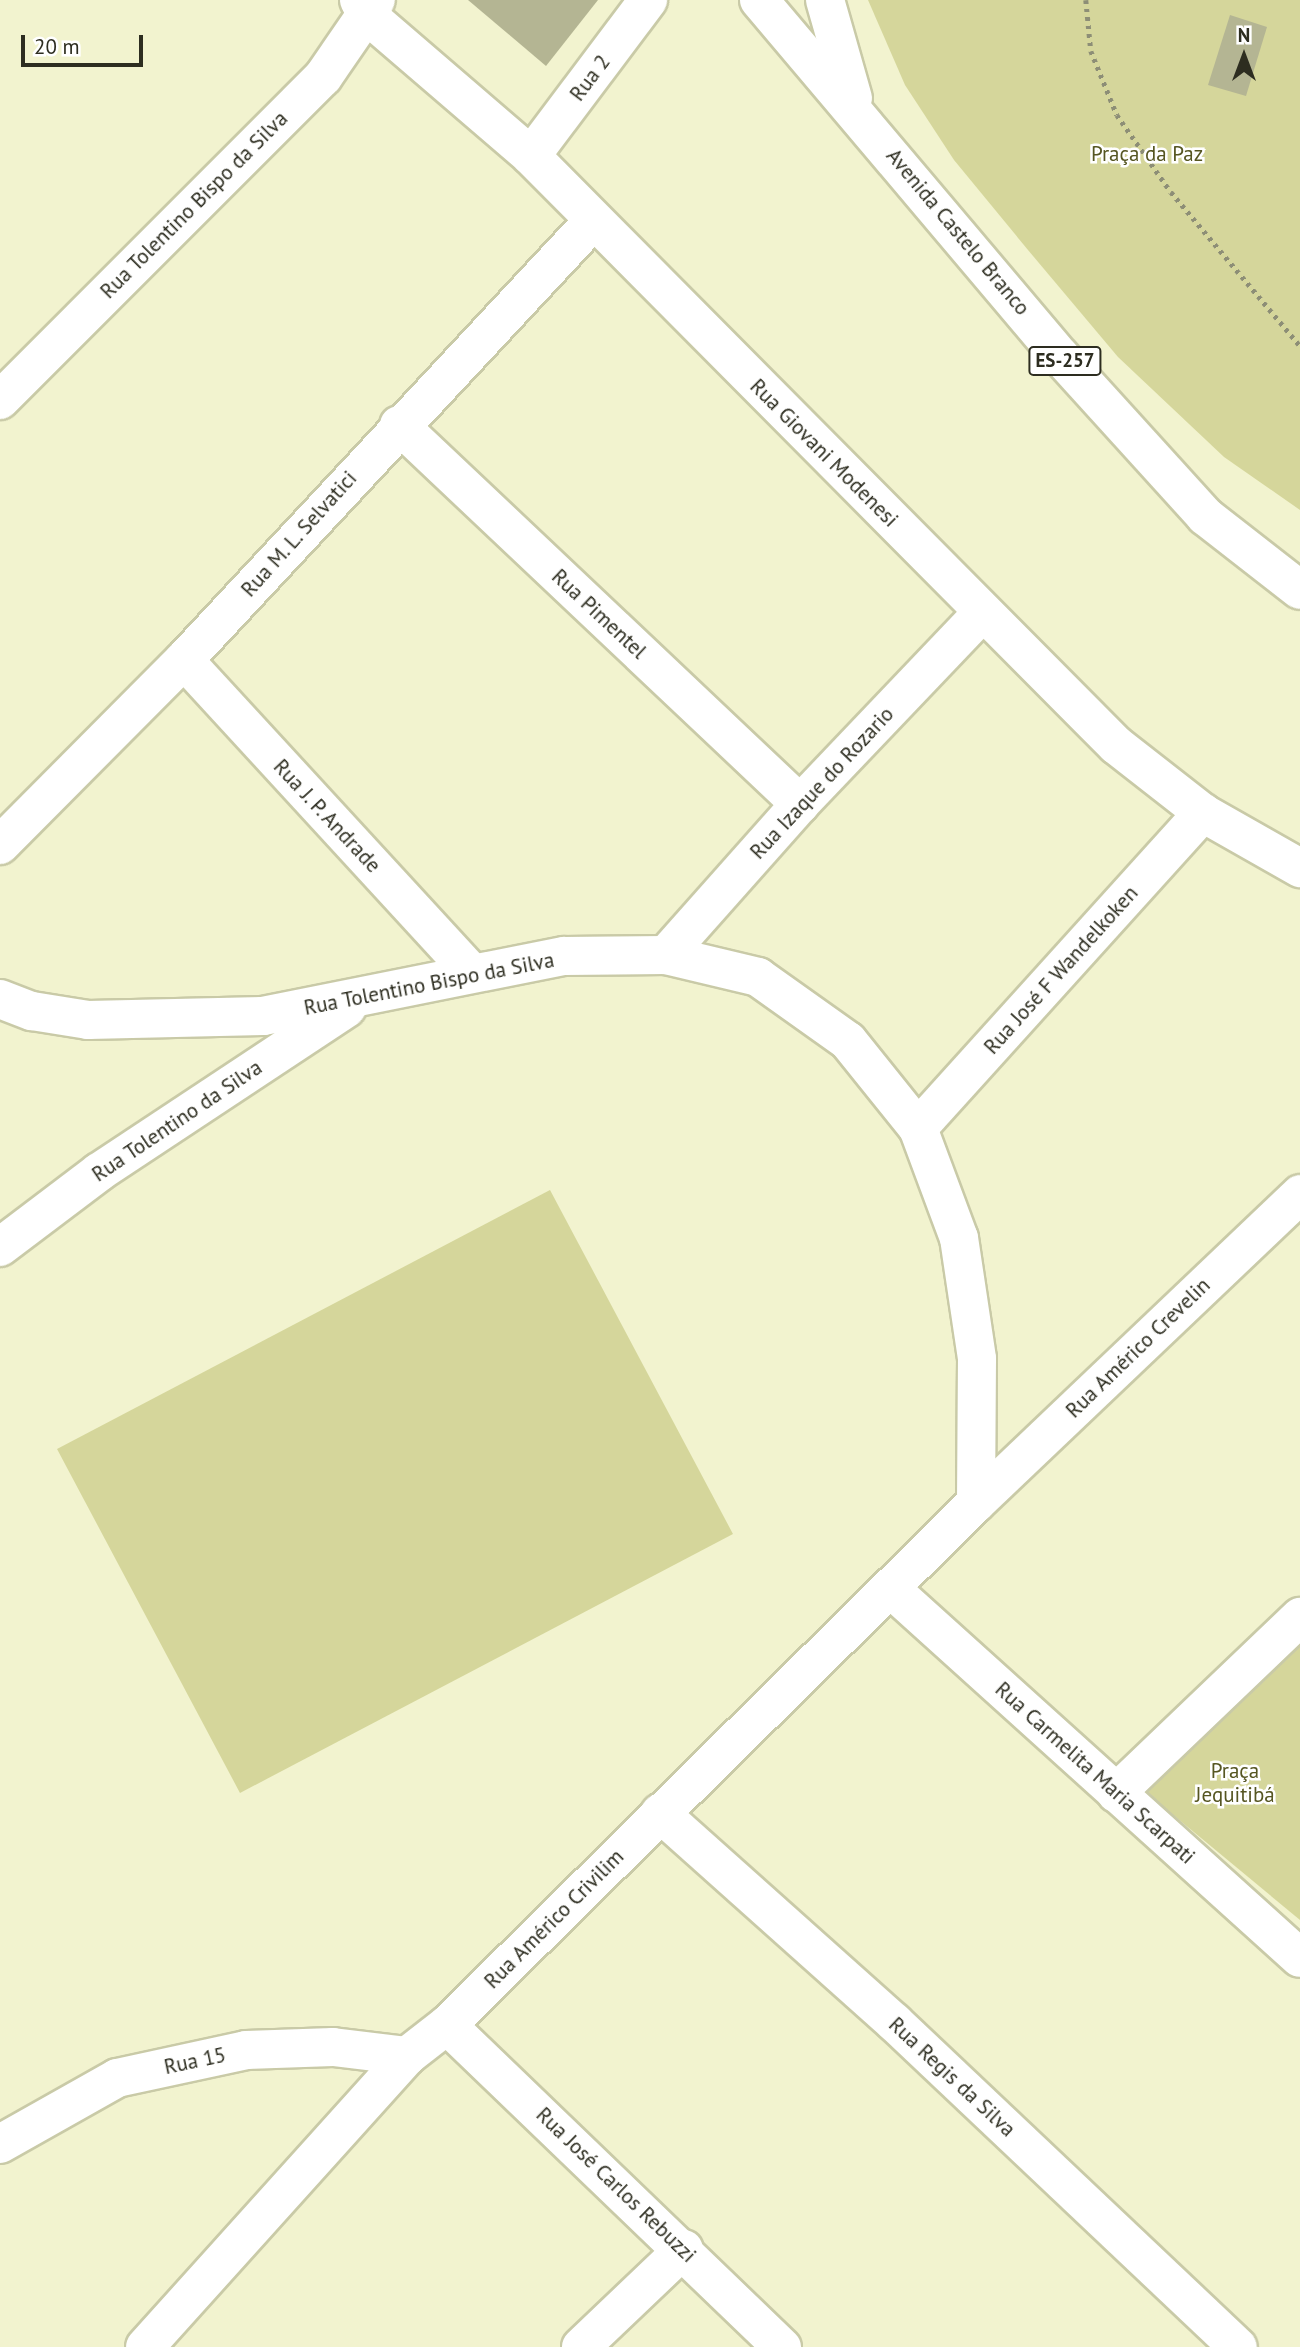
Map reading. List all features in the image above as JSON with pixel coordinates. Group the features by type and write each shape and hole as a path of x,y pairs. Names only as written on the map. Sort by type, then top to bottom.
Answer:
{"street":[{"name":"Rua 2","path":"531,156 648,0"},
{"name":"Avenida Castelo Branco","path":"759,0 855,107 1061,357 1205,516 1300,590"},
{"name":"Avenida Castelo Branco","path":"825,0 855,107"},
{"name":"Rua Giovani Modenesi","path":"367,5 531,156 1116,745 1203,813 1300,868"},
{"name":"Rua Tolentino Bispo da Silva","path":"0,400 323,77 367,5"},
{"name":"Rua M. L. Selvatici","path":"0,845 184,660 399,425 594,220"},
{"name":"Rua Pimentel","path":"399,425 800,804"},
{"name":"Rua Izaque do Rozario","path":"666,956 800,804 982,613"},
{"name":"Rua J. P. Andrade","path":"184,660 471,972"},
{"name":"Rua José F Wandelkoken","path":"918,1128 1203,813"},
{"name":"Rua Tolentino Bispo da Silva","path":"0,999 32,1011 88,1020 263,1016 358,1000 471,972 564,956 666,956 758,977 848,1041 918,1128 960,1238 977,1359 976,1503"},
{"name":"Rua Tolentino da Silva","path":"0,1247 99,1172 358,1000"},
{"name":"Rua Américo Crevelin","path":"976,1503 1300,1194"},
{"name":"Rua Américo Crivilim","path":"145,2347 407,2056 447,2025 976,1503"},
{"name":"Rua Carmelita Maria Scarpati","path":"890,1588 1300,1958"},
{"path":"1116,1793 1300,1617"},
{"name":"Rua Regis da Silva","path":"660,1812 894,2022 1238,2347"},
{"name":"Rua José Carlos Rebuzzi","path":"447,2025 684,2249 782,2347"},
{"name":"Rua 15","path":"0,2144 117,2078 246,2050 333,2047 407,2056"},
{"path":"581,2347 684,2249"}],"path":[{"path":"1086,0 1091,51 1117,115 1171,192 1300,346"}],"green space":[{"name":"Praça da Paz","path":"868,0 1300,0 1300,510 1224,457 1118,357 954,160 905,85"},
{"path":"550,1190 733,1534 240,1793 57,1449"},
{"name":"Praça Jequitibá","path":"1300,1639 1300,1920 1137,1785"}],"building":[{"path":"468,0 598,0 546,66"},
{"path":"1230,15 1267,27 1246,96 1208,85"}]}
